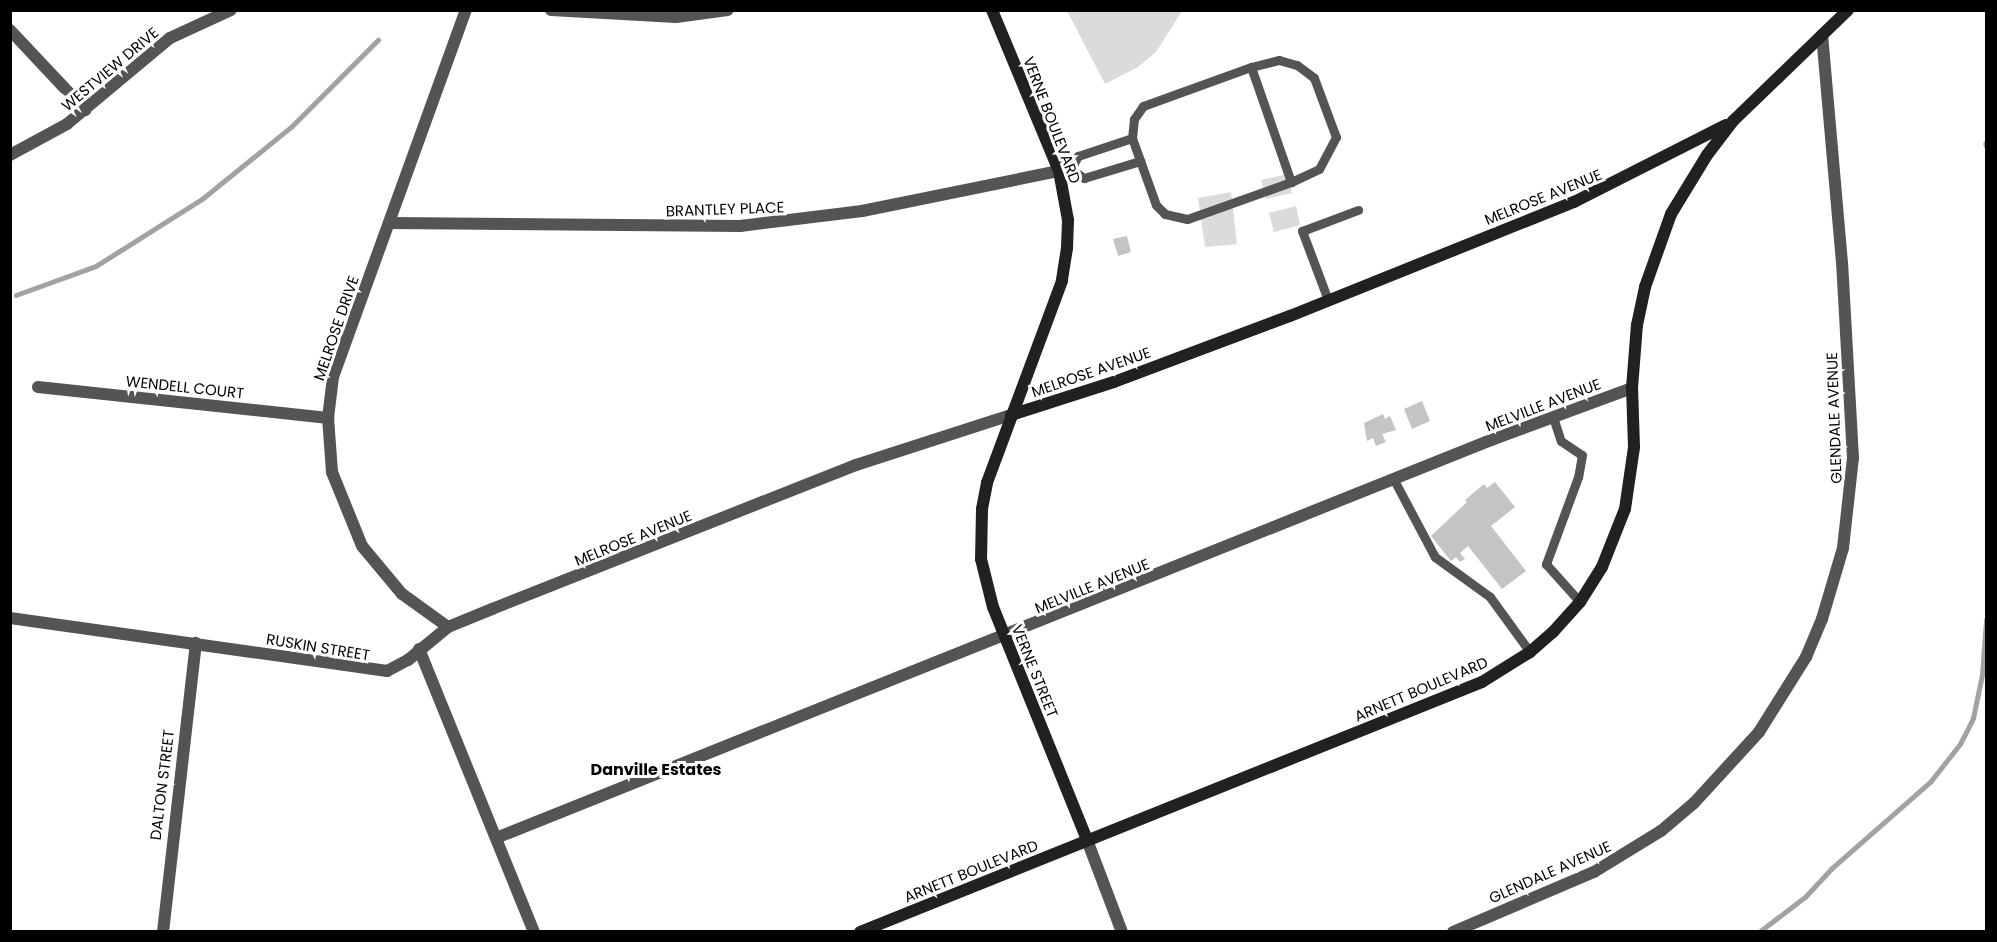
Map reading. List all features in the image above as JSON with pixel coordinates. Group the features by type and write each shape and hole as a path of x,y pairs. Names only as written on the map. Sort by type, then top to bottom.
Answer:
{"street":[{"name":"WESTVIEW DRIVE","path":"10,155 47,137 85,110 170,38 231,10"},
{"name":"MELROSE DRIVE","path":"448,627 402,594 362,546 332,472 328,418 333,377 466,10"},
{"path":"551,10 676,17 728,10"},
{"name":"VERNE BOULEVARD","path":"992,10 1065,170 1068,220 1062,281 1011,415"},
{"name":"ARNETT BOULEVARD","path":"860,932 1482,682 1530,652 1580,602 1602,567 1625,509 1634,447 1632,388 1637,325 1656,250 1686,187 1733,121 1848,10"},
{"path":"10,30 85,110"},
{"name":"GLENDALE AVENUE","path":"1453,932 1594,872 1653,837 1694,803 1759,732 1806,657 1822,619 1844,548 1853,458 1842,263 1822,35"},
{"name":"MELROSE AVENUE","path":"448,627 856,465 1114,382 1328,300 1612,186 1733,121"},
{"name":"BRANTLEY PLACE","path":"388,223 740,226 862,211 1065,170"},
{"name":"WENDELL COURT","path":"38,387 328,418"},
{"name":"MELVILLE AVENUE","path":"496,838 1553,417 1632,388"},
{"name":"VERNE STREET","path":"1011,415 987,483 980,537 986,586 1122,932"},
{"name":"RUSKIN STREET","path":"10,618 196,643 379,672 400,666 419,649"},
{"path":"448,627 419,649 534,932"},
{"name":"DALTON STREET","path":"163,932 196,643"}],"lane":[{"path":"1279,60 1297,65 1314,78 1336,137 1319,169 1291,182 1187,219 1165,214 1156,205 1132,138 1134,119 1143,106 1251,67 1279,60"},
{"path":"1251,67 1291,182"},
{"path":"1132,138 1078,156 1065,170 1084,178 1140,161"},
{"path":"1328,300 1302,231 1358,210"},
{"path":"1553,417 1561,441 1582,455 1578,477 1546,564 1580,602"},
{"path":"1395,480 1435,557 1490,597 1530,652"}],"shaded area":[{"path":"1067,11 1182,11 1156,52 1138,67 1105,84"},
{"path":"1288,174 1292,193 1266,199 1261,180"},
{"path":"1231,192 1237,244 1205,247 1198,198"},
{"path":"1296,206 1300,225 1274,232 1269,213"}],"building":[{"path":"1127,236 1131,252 1118,256 1113,239"},
{"path":"1422,401 1430,421 1412,429 1404,409"},
{"path":"1383,414 1385,419 1390,416 1396,430 1382,434 1386,442 1376,446 1373,438 1367,441 1364,423"},
{"path":"1495,482 1515,507 1491,526 1526,571 1502,589 1468,546 1460,553 1465,559 1460,562 1456,557 1451,561 1431,536 1467,502 1465,500 1484,484 1487,488"}],"waterway":[{"path":"16,295 96,266 202,199 291,127 378,40"},
{"path":"1759,932 1805,897 1831,869 1931,781 1960,744 1973,718 1982,675 1986,620"}],"district":[{"name":"Danville Estates","path":"656,770"}]}
